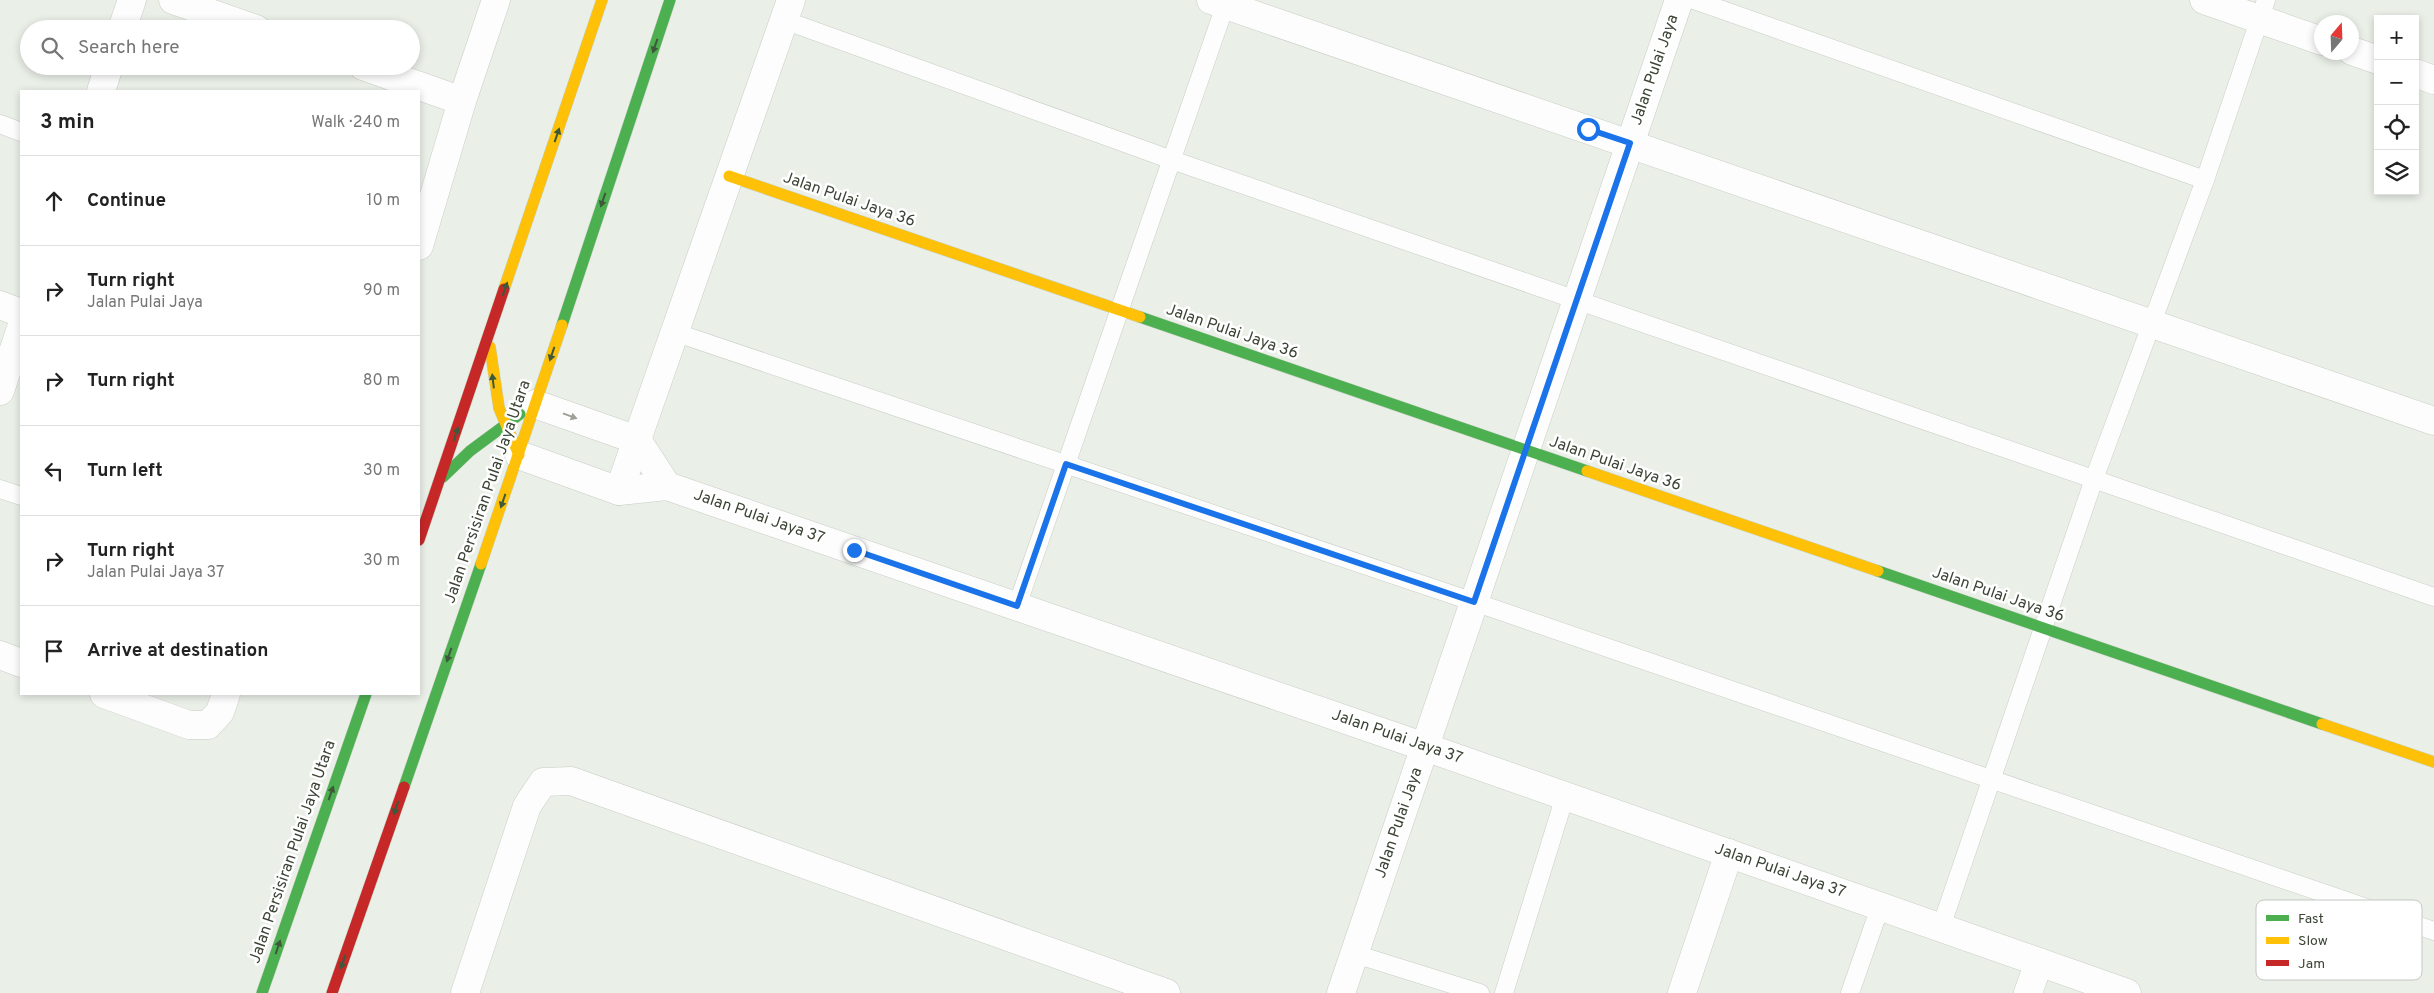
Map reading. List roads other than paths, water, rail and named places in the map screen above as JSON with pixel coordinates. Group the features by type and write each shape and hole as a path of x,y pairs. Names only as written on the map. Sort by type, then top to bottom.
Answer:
{"street":[{"path":"125,20 132,0"},
{"path":"173,0 230,20"},
{"path":"420,243 462,100 496,0"},
{"path":"420,537 602,0"},
{"name":"Jalan Persisiran Pulai Jaya Utara","path":"332,993 519,455 670,0"},
{"name":"Jalan Pulai Jaya","path":"1341,993 1679,0"},
{"path":"2204,0 2262,10 2314,37"},
{"path":"1221,2 2434,421"},
{"path":"619,491 787,10"},
{"path":"2359,53 2374,59"},
{"path":"2419,74 2434,80"},
{"path":"101,90 106,75"},
{"path":"389,75 462,100"},
{"name":"Jalan Pulai Jaya 36","path":"729,176 2434,762"},
{"path":"0,305 20,313"},
{"path":"0,391 20,331"},
{"path":"440,480 470,451 505,425 535,404 637,440 667,486 619,491 519,455 505,425 494,389 490,335"},
{"name":"Jalan Pulai Jaya 37","path":"667,486 1425,747 2127,993"},
{"path":"0,655 20,663"},
{"path":"107,695 188,725 208,725 220,712 226,695"},
{"name":"Jalan Persisiran Pulai Jaya Utara","path":"262,993 366,695"},
{"path":"465,993 527,806 543,782 571,781 1166,993"},
{"path":"1682,993 1729,853"},
{"path":"2028,993 2039,962"}],"lane":[{"path":"1694,0 2205,180"},
{"path":"1017,606 1172,160 1221,2"},
{"path":"787,10 1172,160 2434,597"},
{"path":"1941,928 2094,479 2205,180 2262,10"},
{"path":"0,124 20,132"},
{"path":"674,332 1474,602 2343,900"},
{"path":"0,489 20,496"},
{"path":"1504,993 1565,796"},
{"path":"1850,993 1880,906"},
{"path":"2422,927 2434,931"},
{"path":"1355,954 1480,993"}]}
